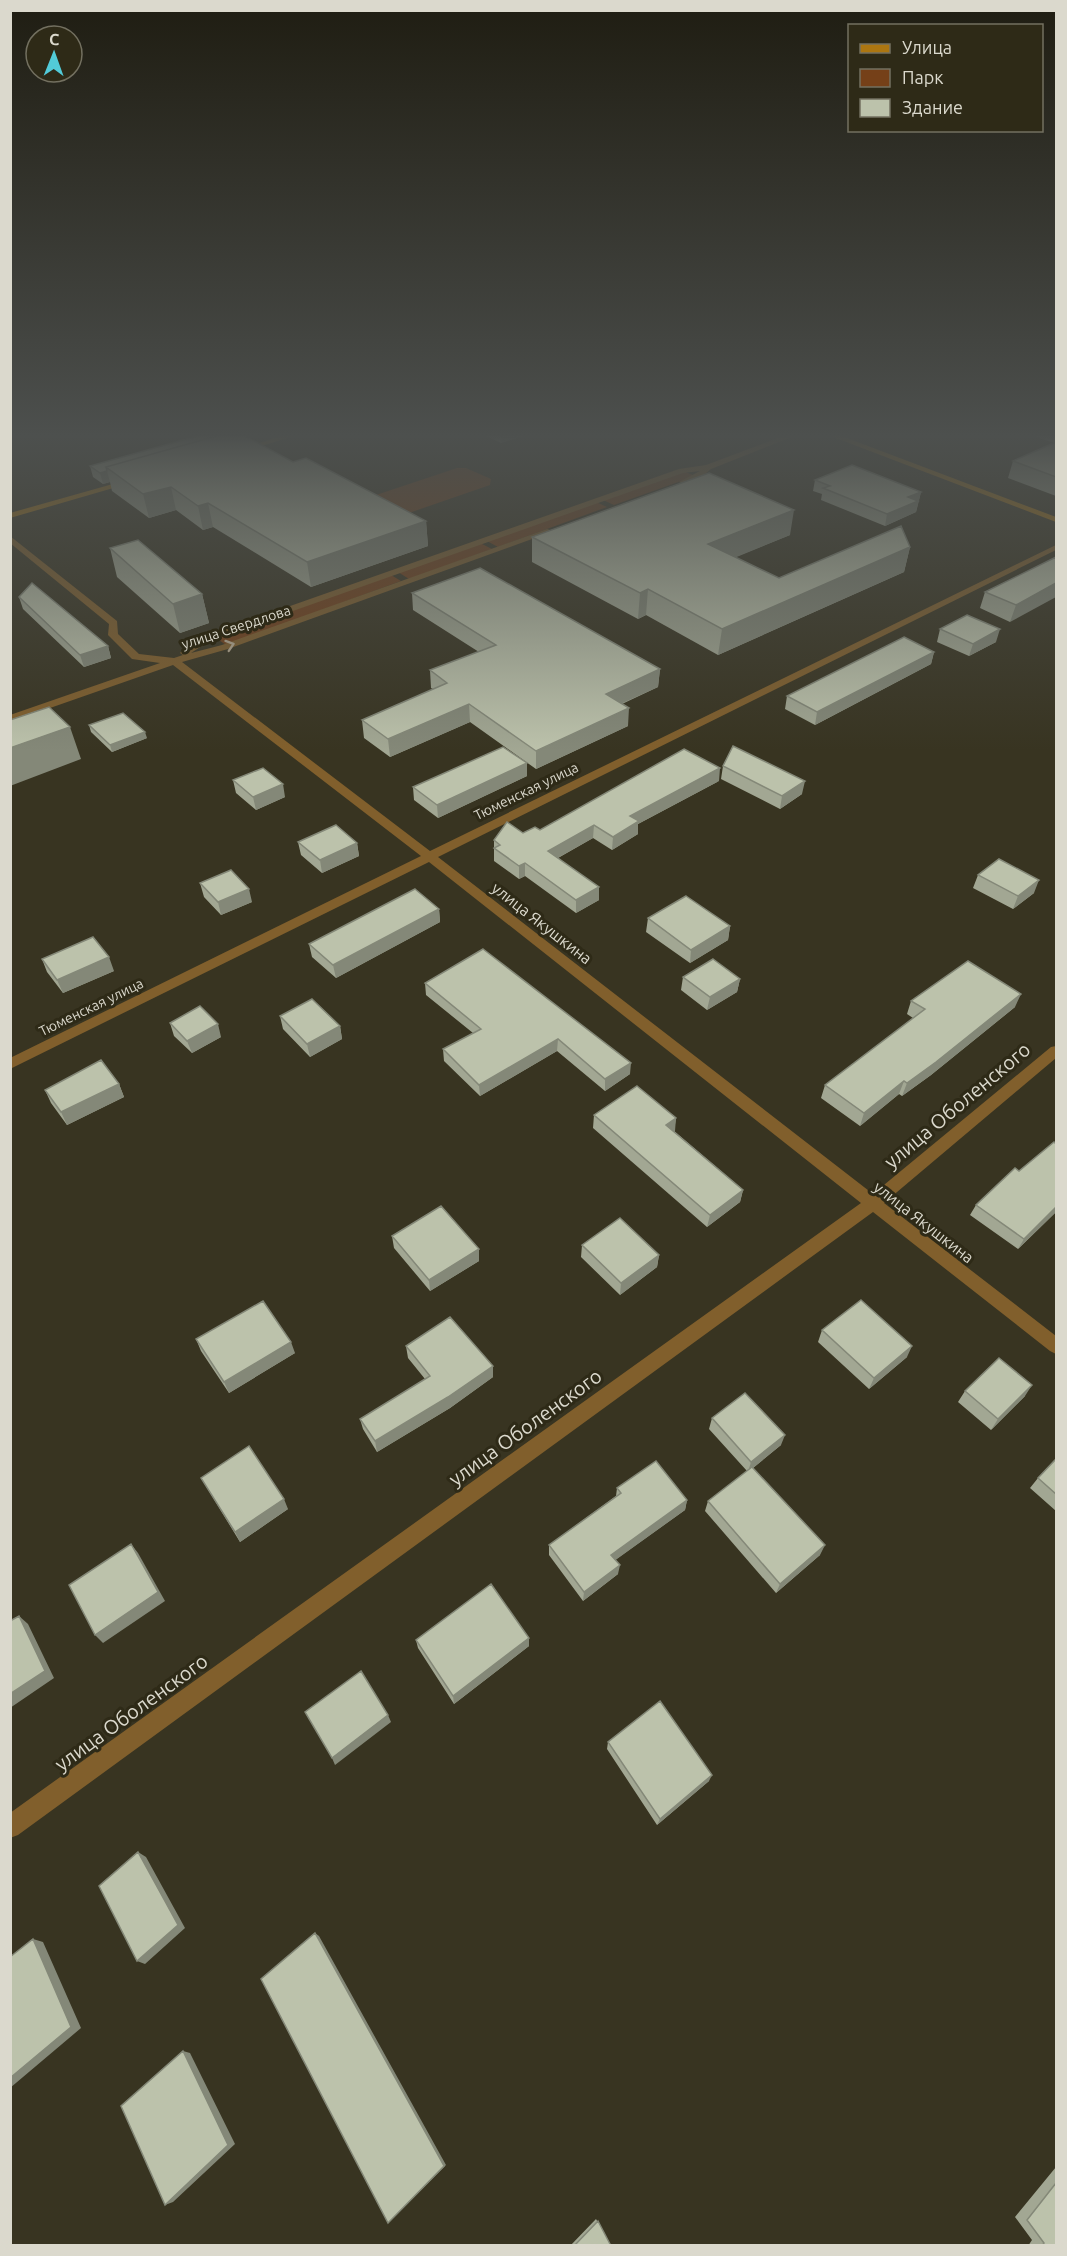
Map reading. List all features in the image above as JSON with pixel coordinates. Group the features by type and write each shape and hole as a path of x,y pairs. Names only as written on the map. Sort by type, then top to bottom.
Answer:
{"street":[{"path":"13,540 114,623 113,635 136,657 174,661"},
{"name":"улица Свердлова","path":"174,661 208,638 480,540"},
{"path":"481,540 498,550"},
{"name":"улица Свердлова","path":"10,719 174,661 225,647 525,540"},
{"name":"Тюменская улица","path":"10,1064 1056,547"},
{"path":"393,572 409,581"},
{"name":"улица Якушкина","path":"174,661 429,856 1056,1346"},
{"name":"улица Оболенского","path":"10,1827 873,1203 1056,1051"}],"green space":[{"path":"489,540 516,540 498,547 487,541"},
{"path":"480,543 492,549 409,579 398,572"},
{"path":"391,575 401,581 226,645 216,638"}],"building":[{"path":"138,540 202,594 173,604 110,548"},
{"path":"271,540 370,540 307,562"},
{"path":"538,540 717,540 708,544 779,578 867,540 907,540 910,547 722,629 648,589 640,593"},
{"path":"1056,557 1056,583 1016,605 985,592"},
{"path":"480,568 660,669 606,694 629,708 536,751 469,704 388,739 362,720 447,683 430,670 496,645 412,593"},
{"path":"32,583 108,646 80,655 19,597"},
{"path":"967,615 1000,629 973,644 940,629"},
{"path":"904,637 934,652 817,712 787,696"},
{"path":"49,707 70,727 10,748 10,720"},
{"path":"123,713 145,732 110,745 89,725"},
{"path":"733,746 805,781 782,796 723,766"},
{"path":"503,747 527,763 437,805 413,787"},
{"path":"684,749 720,768 630,816 639,821 613,837 594,825 548,851 599,887 576,900 525,863 519,866 494,848 500,845 494,840 507,822 523,833 535,827 540,830"},
{"path":"263,768 283,784 253,797 233,780"},
{"path":"336,825 357,843 320,860 298,842"},
{"path":"999,859 1039,880 1018,896 978,875"},
{"path":"231,870 249,889 218,902 200,883"},
{"path":"415,889 439,909 333,965 309,944"},
{"path":"686,896 730,926 691,950 648,918"},
{"path":"93,937 109,957 57,980 42,959"},
{"path":"483,949 631,1063 605,1079 558,1039 479,1085 443,1049 481,1029 425,983"},
{"path":"713,959 740,979 710,997 683,977"},
{"path":"968,961 1021,994 936,1062 907,1083 904,1081 864,1113 825,1085 925,1009 911,1001"},
{"path":"312,999 340,1026 307,1044 280,1016"},
{"path":"200,1006 218,1024 187,1041 170,1023"},
{"path":"101,1060 119,1084 61,1112 45,1090"},
{"path":"637,1086 676,1118 666,1125 743,1190 710,1215 594,1115"},
{"path":"1054,1142 1056,1144 1056,1207 1024,1239 976,1205 1015,1168 1019,1171"},
{"path":"441,1206 479,1249 429,1280 392,1236"},
{"path":"620,1218 659,1255 621,1283 582,1245"},
{"path":"861,1300 912,1346 874,1378 822,1330"},
{"path":"263,1301 291,1342 224,1382 196,1339"},
{"path":"450,1317 493,1366 448,1397 375,1441 360,1419 430,1376 406,1346"},
{"path":"999,1358 1032,1385 998,1419 965,1391"},
{"path":"745,1393 785,1435 751,1462 712,1418"},
{"path":"249,1446 284,1499 235,1532 201,1478"},
{"path":"1056,1459 1056,1494 1038,1478"},
{"path":"656,1461 687,1500 611,1555 620,1565 584,1592 549,1545 621,1493 617,1488"},
{"path":"752,1467 825,1545 780,1584 708,1501"},
{"path":"131,1544 158,1592 95,1635 69,1585"},
{"path":"491,1584 529,1638 453,1696 416,1640"},
{"path":"19,1616 45,1671 10,1694 10,1621"},
{"path":"361,1671 388,1715 332,1758 305,1712"},
{"path":"660,1701 712,1775 660,1819 608,1742"},
{"path":"138,1852 178,1925 137,1961 99,1886"},
{"path":"315,1933 444,2166 388,2223 261,1979"},
{"path":"33,1939 71,2027 10,2078 10,1957"},
{"path":"183,2051 228,2145 165,2205 121,2106"},
{"path":"1056,2183 1056,2246 1042,2246 1044,2243 1027,2220"},
{"path":"598,2221 611,2246 574,2246"}]}
